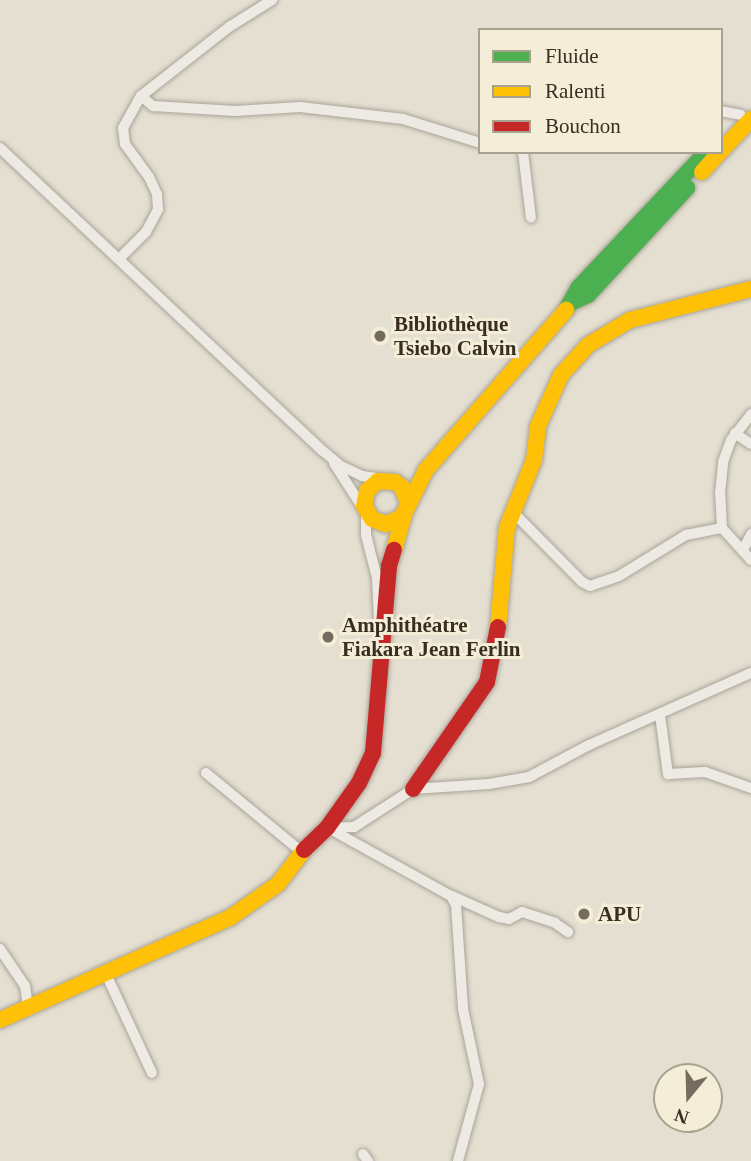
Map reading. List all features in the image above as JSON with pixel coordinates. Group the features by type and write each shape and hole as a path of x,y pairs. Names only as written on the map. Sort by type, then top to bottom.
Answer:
{"street":[{"path":"120,258 146,232 158,209 157,194 149,177 125,144 122,128 141,96 229,27 272,0"},
{"path":"141,96 153,106 235,111 300,107 403,119 478,142"},
{"path":"723,111 747,113"},
{"path":"723,134 747,113"},
{"path":"723,149 747,113"},
{"path":"0,148 323,451 341,466 362,476 386,480 402,487 406,495 405,512 389,566 373,753 359,783 327,828 302,852 278,884 232,917 0,1020"},
{"path":"523,154 531,218"},
{"path":"323,451 372,519 386,524 401,518 426,470 573,302 579,287 704,154"},
{"path":"573,302 589,295 719,154"},
{"path":"327,828 354,827 413,789 487,682 497,641 507,527 534,460 538,426 561,375 588,345 649,312 751,289"},
{"path":"751,414 735,433 723,461 720,494 722,528 751,560"},
{"path":"735,433 751,444"},
{"path":"383,644 376,603 377,578 366,535 364,506 367,491 372,485 386,480 426,470"},
{"path":"513,512 582,582 590,586 619,576 686,535 722,528"},
{"path":"743,550 751,534"},
{"path":"413,789 489,784 529,777 589,745 751,673"},
{"path":"660,715 668,774 705,772 751,788"},
{"path":"206,773 302,852"},
{"path":"327,828 450,896 499,917 509,919 522,912 555,923 568,932"},
{"path":"450,896 456,905 463,1009 479,1084 458,1161"},
{"path":"0,949 24,986 28,1008"},
{"path":"106,974 152,1073"}],"traffic: fast":[{"path":"566,310 579,287 704,154"},
{"path":"573,302 588,295 687,188"}],"traffic: slow":[{"path":"723,149 751,119"},
{"path":"702,172 718,154"},
{"path":"498,627 507,527 534,460 538,426 561,375 588,345 630,320 751,289"},
{"path":"394,550 405,512 408,503 402,487 395,482 378,481 367,491 364,506 372,519 386,524 400,518 405,512 426,470 566,310"},
{"path":"0,1020 231,917 278,884 304,850"}],"traffic: jam":[{"path":"304,850 327,828 359,783 373,753 389,566 394,550"},
{"path":"413,789 487,682 498,627"}],"place":[{"name":"Bibliothèque Tsiebo Calvin","path":"380,336"},
{"name":"Amphithéatre Fiakara Jean Ferlin","path":"328,637"},
{"name":"APU","path":"584,914"}]}
